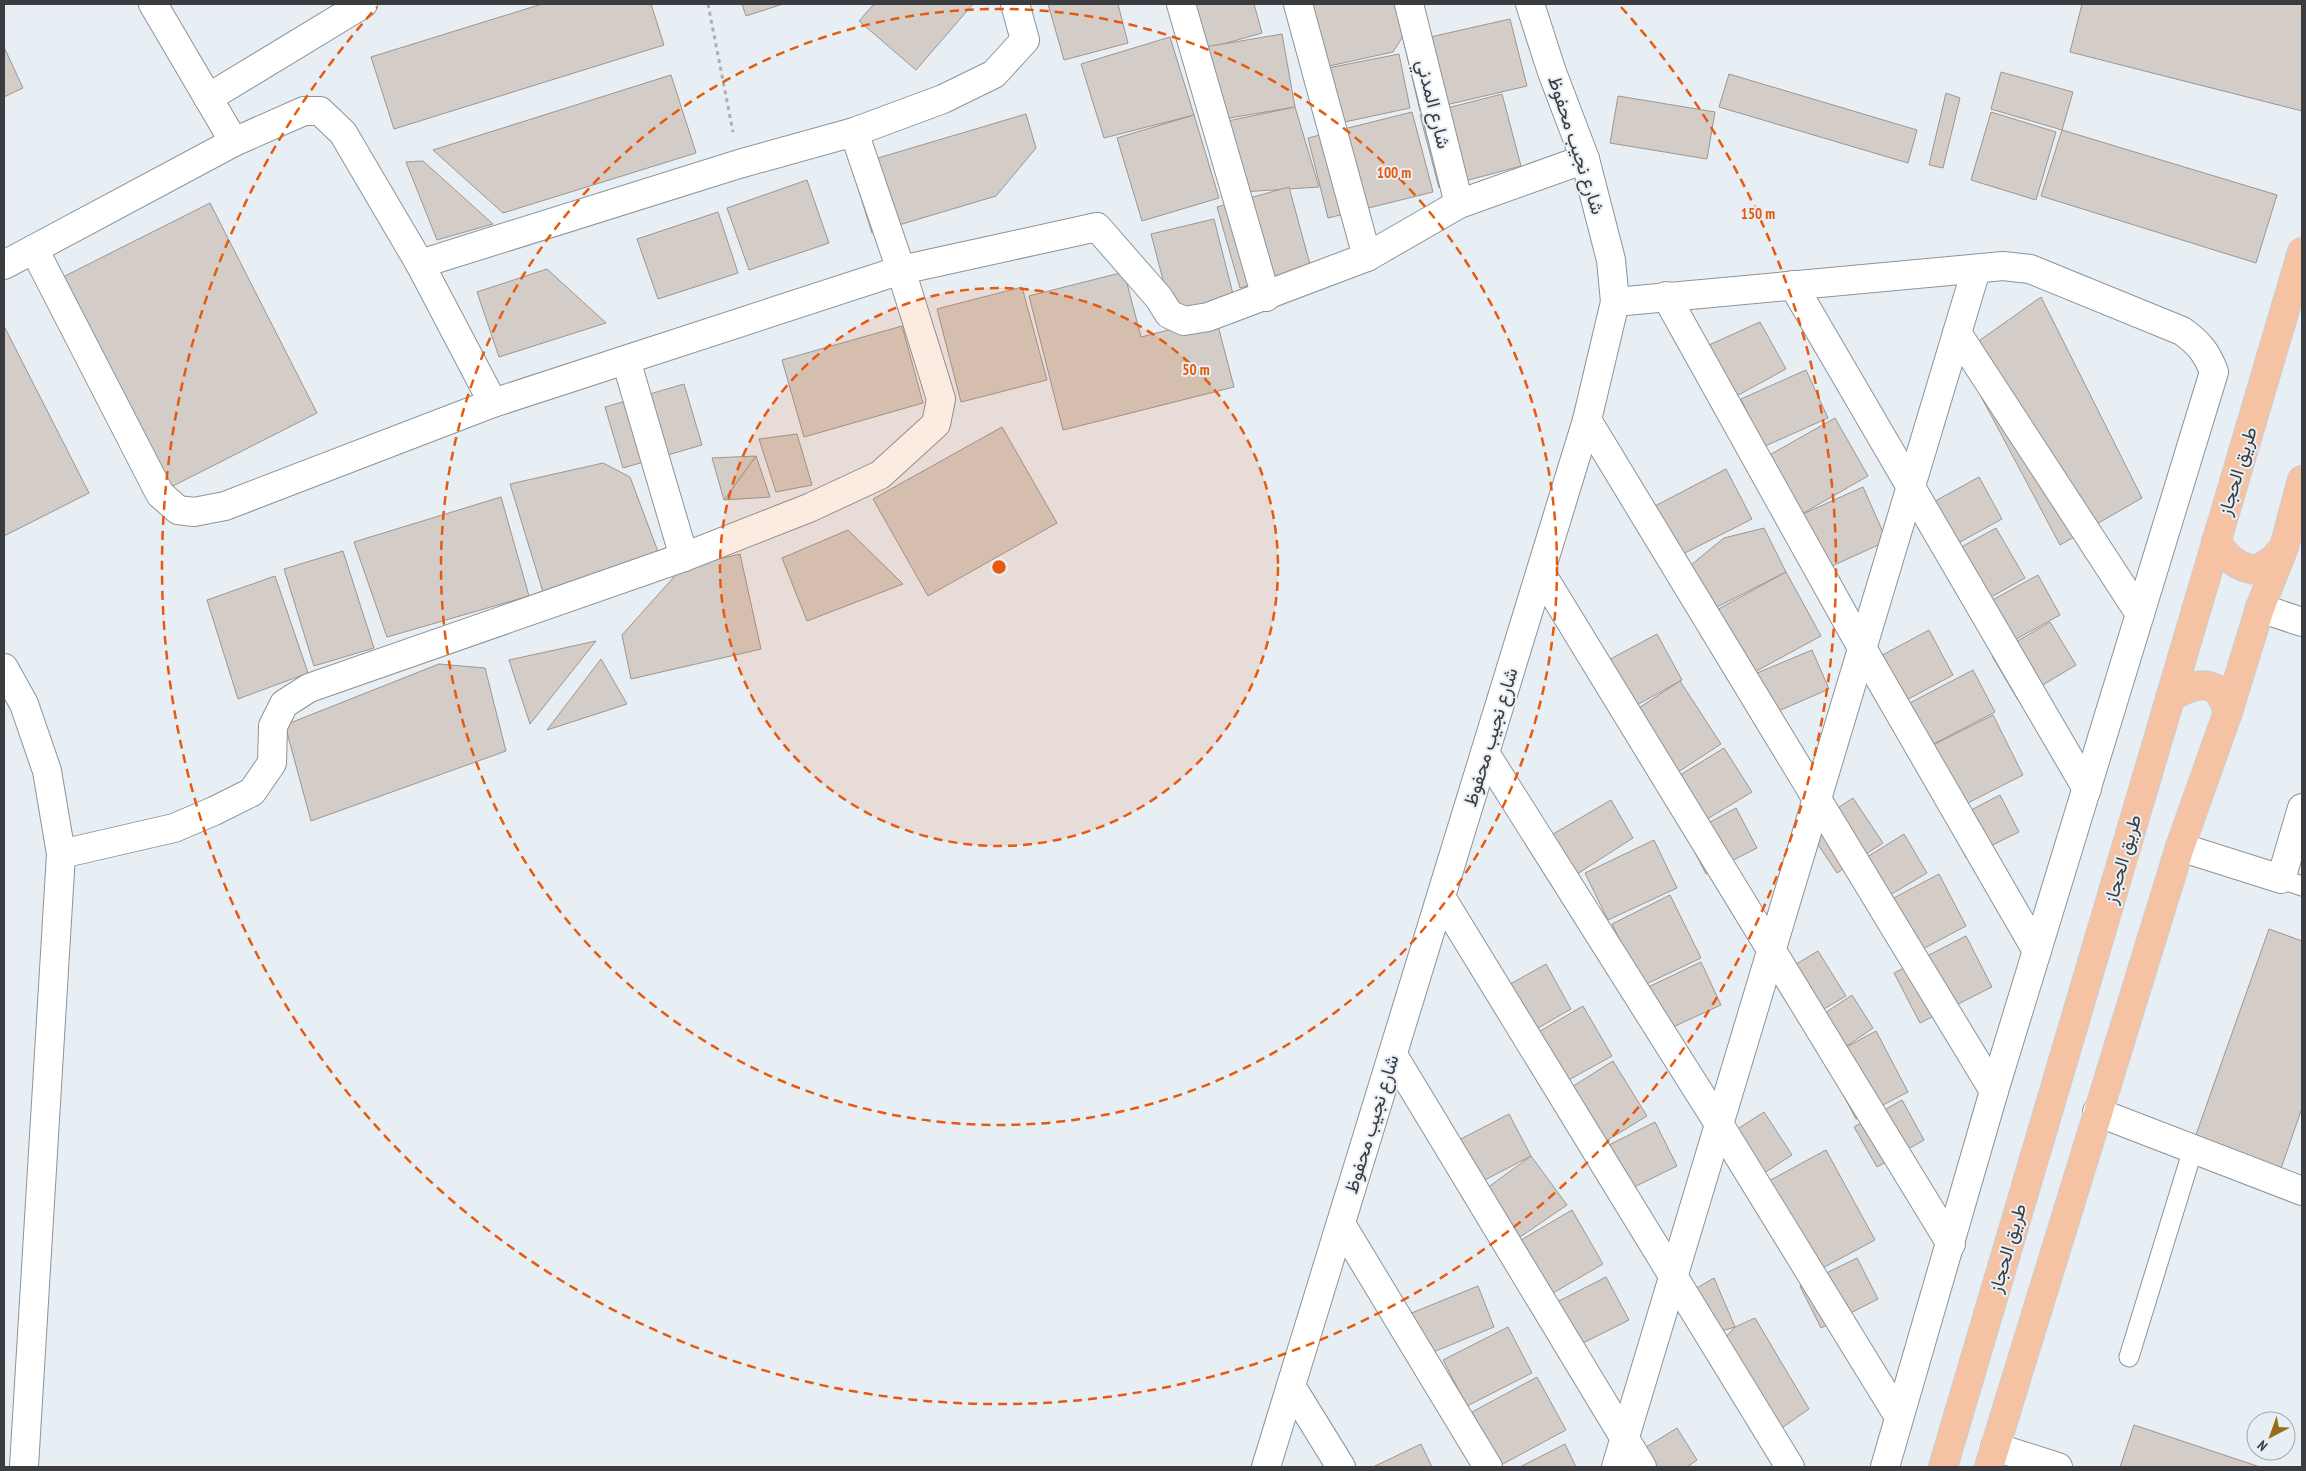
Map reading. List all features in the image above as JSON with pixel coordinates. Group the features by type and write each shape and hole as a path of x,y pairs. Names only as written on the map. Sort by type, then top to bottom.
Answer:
{"main road":[{"name":"طريق الحجاز","path":"1943,1467 2302,252"},
{"path":"1992,1457 2180,847 2228,712 2260,608 2284,547 2302,480"},
{"path":"2216,541 2224,554 2245,569 2257,570 2273,560 2284,547"},
{"path":"2170,698 2182,690 2195,686 2210,686 2219,692 2228,712"}],"street":[{"path":"153,4 234,142"},
{"path":"208,98 363,4"},
{"path":"420,264 739,164 854,132 943,99 994,74 1025,40 1015,4"},
{"path":"1181,4 1266,297"},
{"path":"1298,4 1367,257"},
{"name":"شارع المدني","path":"1409,4 1459,204"},
{"name":"شارع نجيب محفوظ","path":"1266,1467 1587,420 1614,302 1607,244 1585,159 1552,72 1530,4"},
{"path":"4,265 234,142 304,111 320,111 343,133 420,264 493,403"},
{"path":"61,854 174,828 252,792 272,763 273,726 284,704 309,688 684,557 809,508 880,475 936,424 941,399 854,132"},
{"path":"34,249 160,494 178,510 194,512 225,506 493,403 900,270 1097,227 1159,298 1169,314 1184,321 1208,317 1266,297 1367,257 1459,204 1585,159"},
{"path":"1614,302 2003,266 2030,269 2182,331 2197,341 2208,355 2214,372 1994,1091 1952,1244 1885,1467"},
{"path":"1616,1467 1976,270"},
{"path":"1793,285 1910,489 2087,789"},
{"path":"1666,296 1862,648 2037,951"},
{"path":"1957,333 2140,614"},
{"path":"626,360 684,557"},
{"path":"1587,420 1994,1091"},
{"path":"1541,573 1952,1244"},
{"path":"2260,608 2302,622"},
{"path":"4,668 14,709 47,771 61,854 24,1467"},
{"path":"1486,753 1719,1124 1899,1417"},
{"path":"2180,847 2292,883 2302,808"},
{"path":"1441,897 1790,1467"},
{"path":"1393,1055 1642,1467"},
{"path":"2097,1112 2302,1191"},
{"path":"1341,1224 1488,1467"},
{"path":"1291,1386 1341,1467"},
{"path":"1992,1457 2058,1467"}],"lane":[{"path":"2129,1357 2193,1149"}],"path":[{"path":"708,4 739,164"}],"building":[{"path":"542,4 651,4 664,45 394,129 371,57"},
{"path":"742,4 783,4 746,16"},
{"path":"874,4 973,4 916,70 859,21"},
{"path":"1048,4 1118,4 1128,43 1064,60"},
{"path":"1169,4 1254,4 1262,33 1184,55"},
{"path":"1302,4 1403,4 1409,27 1393,52 1320,68"},
{"path":"2082,4 2302,4 2302,111 2070,52"},
{"path":"1510,19 1527,86 1420,111 1404,43"},
{"path":"1282,34 1295,107 1218,120 1205,47"},
{"path":"1170,37 1194,115 1104,138 1081,64"},
{"path":"4,47 23,88 4,97"},
{"path":"1399,54 1410,108 1340,123 1328,68"},
{"path":"2001,72 2073,92 2062,130 1991,109"},
{"path":"1729,74 1917,130 1908,163 1719,107"},
{"path":"671,75 696,153 503,213 433,150"},
{"path":"1946,93 1960,98 1943,168 1929,165"},
{"path":"1502,94 1521,166 1439,188 1420,115"},
{"path":"1618,96 1715,112 1707,159 1610,143"},
{"path":"1295,107 1319,187 1242,192 1223,122"},
{"path":"1412,112 1433,192 1328,218 1308,138"},
{"path":"1991,112 2056,132 2036,200 1971,180"},
{"path":"1026,114 1036,148 996,196 872,233 851,166"},
{"path":"1194,115 1219,198 1142,221 1117,138"},
{"path":"2062,130 2277,195 2256,263 2041,196"},
{"path":"423,161 493,224 437,240 406,162"},
{"path":"807,180 829,243 749,270 727,208"},
{"path":"1289,187 1311,268 1240,288 1217,207"},
{"path":"210,203 317,413 171,487 63,277"},
{"path":"718,212 738,273 658,299 637,239"},
{"path":"1214,219 1234,298 1172,314 1151,234"},
{"path":"547,269 606,323 499,357 477,292"},
{"path":"1124,272 1141,337 1216,318 1234,387 1063,430 1029,296"},
{"path":"1022,287 1047,380 961,402 937,309"},
{"path":"2041,297 2142,498 2060,545 1959,355"},
{"path":"1760,322 1786,369 1731,399 1700,349"},
{"path":"4,326 89,493 4,536"},
{"path":"902,326 923,403 804,437 782,360"},
{"path":"1806,370 1828,418 1763,447 1741,399"},
{"path":"684,384 702,445 623,468 605,407"},
{"path":"1835,418 1868,476 1800,515 1766,457"},
{"path":"1002,427 1057,523 928,596 873,499"},
{"path":"797,434 812,485 776,492 759,439"},
{"path":"756,456 770,497 724,500"},
{"path":"756,456 724,500 712,458"},
{"path":"603,463 630,477 660,557 543,592 510,484"},
{"path":"1726,469 1752,519 1677,557 1651,508"},
{"path":"1979,477 2002,519 1951,547 1928,505"},
{"path":"1863,487 1887,541 1810,576 1785,522"},
{"path":"501,497 529,596 387,637 354,542"},
{"path":"1764,528 1786,572 1713,609 1691,565 1724,538"},
{"path":"1996,528 2025,578 1984,601 1956,550"},
{"path":"848,530 903,584 807,621 782,558"},
{"path":"343,551 374,648 314,666 284,569"},
{"path":"740,554 761,649 631,679 622,635 682,568"},
{"path":"1786,572 1821,636 1749,675 1715,611"},
{"path":"2038,575 2060,615 2009,643 1987,603"},
{"path":"275,576 308,673 238,699 207,600"},
{"path":"2050,622 2076,665 2018,700 1992,656"},
{"path":"1929,630 1953,675 1901,703 1877,658"},
{"path":"1657,634 1682,680 1628,710 1603,663"},
{"path":"596,641 530,724 509,660"},
{"path":"1812,650 1829,689 1767,716 1750,676"},
{"path":"601,659 627,704 547,730"},
{"path":"439,664 485,668 506,751 311,821 285,725"},
{"path":"1973,670 1995,712 1926,748 1904,706"},
{"path":"1680,681 1721,744 1672,776 1631,713"},
{"path":"1993,715 2023,775 1960,807 1929,747"},
{"path":"1724,748 1752,792 1699,824 1672,780"},
{"path":"2000,795 2019,832 1966,858 1948,822"},
{"path":"1853,798 1883,843 1837,873 1807,828"},
{"path":"1611,800 1633,838 1574,876 1548,837"},
{"path":"1736,808 1757,848 1706,874 1686,835"},
{"path":"1904,834 1927,873 1873,905 1851,867"},
{"path":"1654,840 1677,888 1608,920 1585,873"},
{"path":"1939,874 1966,926 1902,960 1875,908"},
{"path":"1670,895 1701,958 1642,986 1612,924"},
{"path":"2269,929 2302,941 2302,1108 2278,1177 2192,1146"},
{"path":"1966,936 1992,987 1920,1023 1894,973"},
{"path":"1818,951 1846,996 1800,1023 1773,978"},
{"path":"1701,962 1721,1005 1662,1032 1642,990"},
{"path":"1546,964 1571,1009 1531,1032 1505,987"},
{"path":"1852,995 1873,1028 1838,1052 1816,1019"},
{"path":"1583,1006 1612,1056 1565,1082 1537,1033"},
{"path":"1876,1031 1908,1092 1856,1119 1824,1059"},
{"path":"1613,1061 1647,1116 1601,1144 1567,1090"},
{"path":"1902,1100 1924,1140 1877,1167 1854,1127"},
{"path":"1764,1112 1792,1155 1747,1184 1719,1141"},
{"path":"1509,1114 1531,1156 1477,1184 1455,1142"},
{"path":"1655,1122 1677,1166 1626,1191 1605,1147"},
{"path":"1826,1150 1875,1240 1815,1272 1767,1182"},
{"path":"1531,1156 1567,1205 1520,1237 1487,1188"},
{"path":"1572,1210 1603,1264 1553,1293 1521,1240"},
{"path":"1857,1258 1878,1299 1821,1328 1800,1286"},
{"path":"1606,1277 1629,1320 1577,1346 1555,1303"},
{"path":"1714,1278 1735,1327 1715,1333 1690,1292"},
{"path":"1478,1286 1494,1327 1426,1355 1409,1314"},
{"path":"1755,1318 1809,1409 1776,1432 1720,1343 1735,1327"},
{"path":"1508,1327 1532,1373 1467,1406 1443,1360"},
{"path":"1537,1377 1566,1430 1501,1465 1472,1412"},
{"path":"2134,1425 2260,1467 2120,1467"},
{"path":"1677,1428 1697,1460 1687,1467 1652,1467 1643,1449"},
{"path":"1421,1444 1432,1467 1373,1467"},
{"path":"1565,1444 1576,1467 1520,1467"}]}
